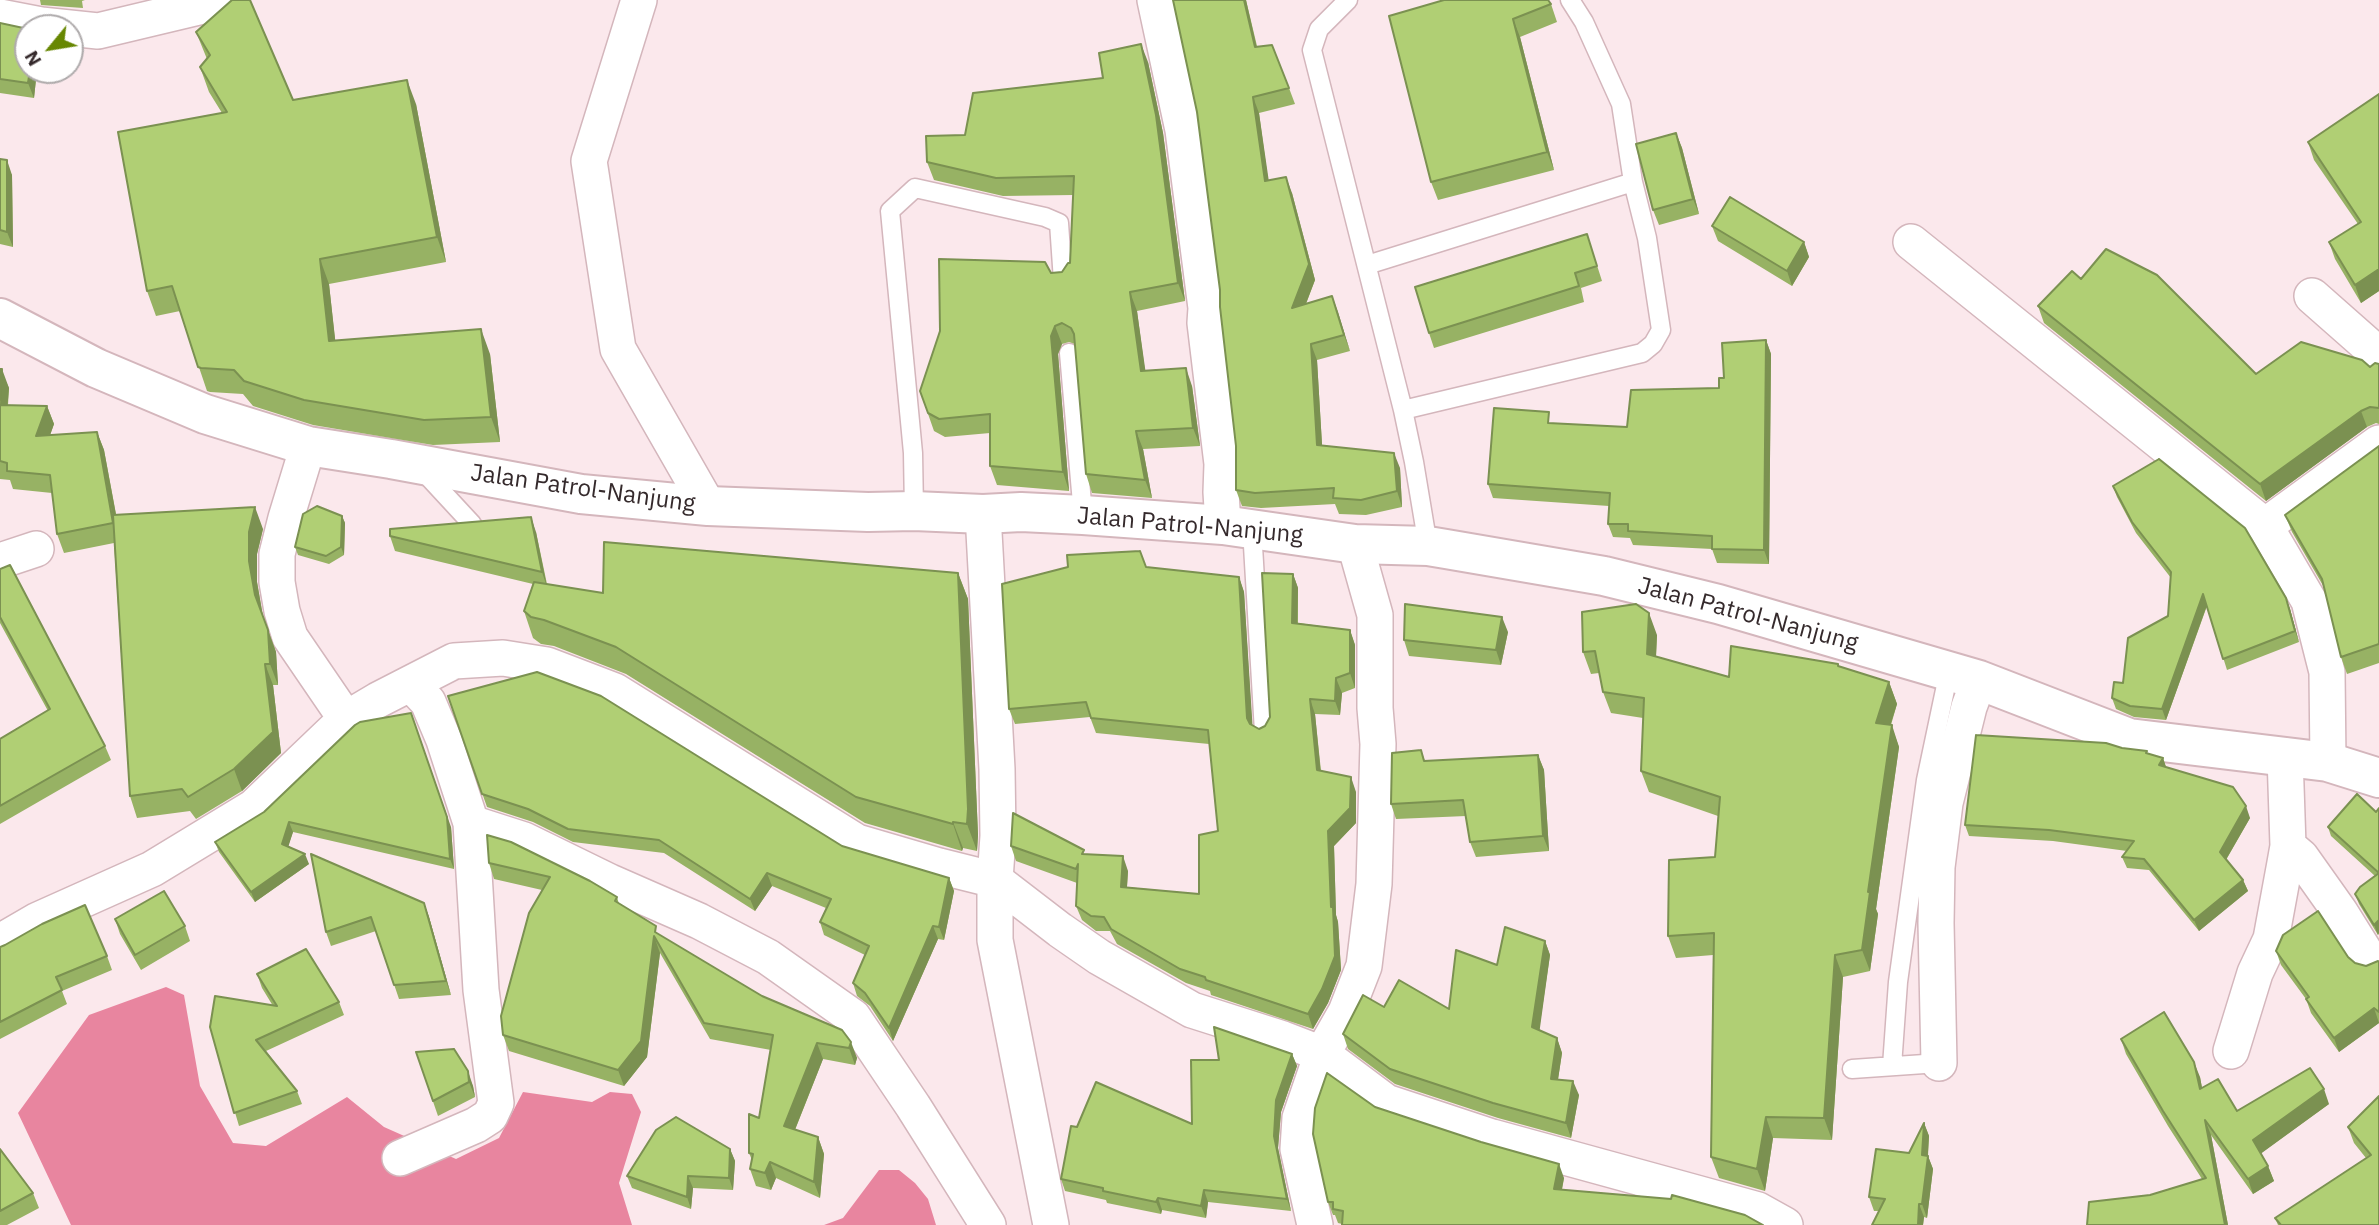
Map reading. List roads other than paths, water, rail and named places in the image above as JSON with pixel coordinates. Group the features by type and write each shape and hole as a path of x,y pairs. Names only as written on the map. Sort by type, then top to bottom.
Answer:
{"main road":[{"name":"Jalan Patrol-Nanjung","path":"0,318 96,368 205,414 308,446 581,494 708,506 869,512 1021,512 1083,515 1238,527 1355,544 1428,546 1604,576 1718,604 1964,675 2129,738 2328,762 2379,778"}],"street":[{"path":"0,17 41,25 98,31 228,0"},
{"path":"639,0 589,161 618,349 708,506"},
{"path":"1155,0 1183,130 1206,308 1205,323 1222,464 1220,492 1238,527"},
{"path":"1911,242 2265,526 2309,601 2327,672 2328,762"},
{"path":"2312,296 2375,344"},
{"path":"2265,526 2379,443"},
{"path":"308,446 277,554 277,582 290,637 346,719"},
{"path":"983,514 998,769 995,940 1051,1225"},
{"path":"1315,1225 1298,1149 1300,1118 1322,1055 1346,1013 1364,966 1374,884 1378,744 1375,708 1375,615 1355,544"},
{"path":"0,561 36,549"},
{"path":"0,942 38,920 152,869 254,807 346,719 378,700 454,661 503,658 547,665 615,691 857,842 995,880 1099,957 1192,1010 1283,1039 1322,1055 1386,1102 1492,1137 1758,1210 1785,1225"},
{"path":"1939,1063 1937,867 1945,803 1969,707 1964,675"},
{"path":"400,1158 476,1125 490,1116 496,1103 481,990 471,822 444,740 428,702 411,684"},
{"path":"2231,1051 2255,973 2271,939 2288,846 2285,756"},
{"path":"471,822 524,840 699,921 768,957 853,1017 913,1105 988,1225"},
{"path":"2288,846 2309,868 2370,960"}],"lane":[{"path":"1348,0 1319,29 1312,50 1403,410 1415,462 1428,546"},
{"path":"1403,410 1642,353 1653,344 1661,330 1647,238 1633,182 1621,104 1584,22 1570,0"},
{"path":"1367,265 1633,182"},
{"path":"914,511 912,441 890,211 915,188 1045,217 1059,223 1063,281"},
{"path":"1069,353 1083,515"},
{"path":"417,465 472,524"},
{"path":"1238,527 1264,732"},
{"path":"1892,1066 1898,982 1926,780 1964,675"},
{"path":"1852,1069 1939,1063"}]}
